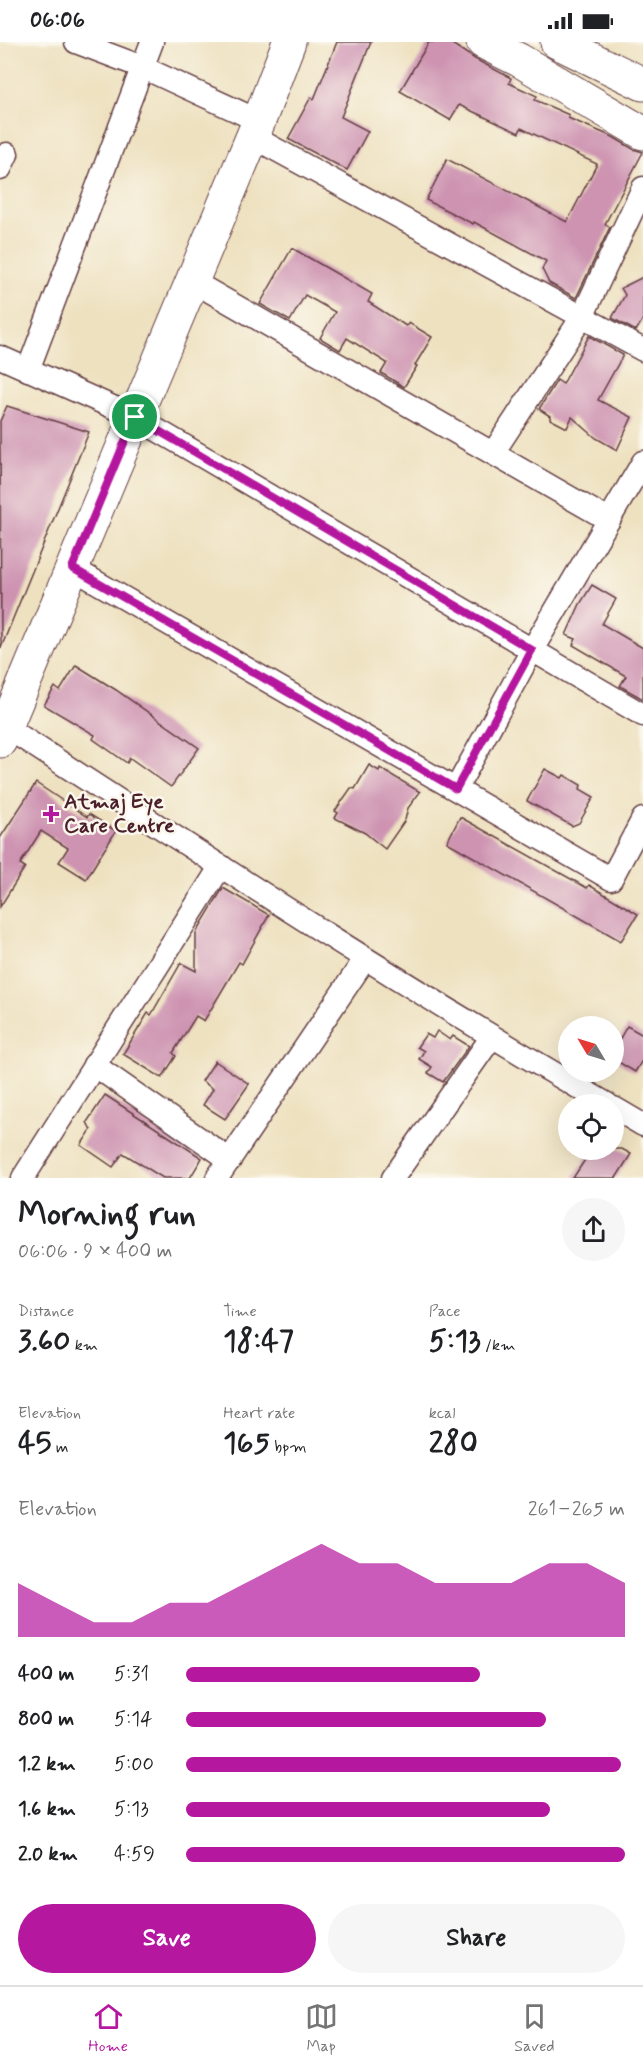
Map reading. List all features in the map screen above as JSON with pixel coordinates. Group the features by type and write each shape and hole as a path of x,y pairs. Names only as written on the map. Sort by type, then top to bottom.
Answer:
{"street":[{"path":"76,42 142,67 256,129 643,350"},
{"path":"28,370 152,42"},
{"path":"289,42 256,129 3,734 221,866 491,1038 589,1094"},
{"path":"483,42 519,60 643,133"},
{"path":"557,42 643,84"},
{"path":"493,453 582,317 643,188"},
{"path":"192,281 609,520"},
{"path":"0,357 135,417 643,715"},
{"path":"456,789 532,650 643,462"},
{"path":"72,568 611,879 643,819"},
{"path":"23,1178 221,866"},
{"path":"94,1065 224,1169 365,959"},
{"path":"393,1178 491,1038"},
{"path":"624,1114 643,1125"}],"building":[{"path":"337,42 371,42 341,117 368,131 347,170 288,139 311,97 314,99"},
{"path":"429,42 449,42 511,78 509,83 537,96 535,100 569,115 568,118 643,152 605,224 610,227 576,298 549,283 542,269 546,261 474,222 473,224 426,200 447,159 567,222 597,164 521,128 519,133 459,105 450,120 400,91"},
{"path":"292,248 372,294 368,302 406,326 409,323 432,337 404,387 381,373 387,363 347,338 340,350 320,338 335,312 305,295 290,321 260,304"},
{"path":"643,277 643,319 636,331 612,318 625,295 621,288"},
{"path":"589,336 623,355 598,400 632,417 617,450 596,438 572,417 567,428 550,419 550,416 539,409 557,380 563,384"},
{"path":"7,406 89,432 1,648 0,421"},
{"path":"592,585 616,599 602,624 643,648 643,699 620,686 626,676 573,645 576,639 566,635 580,604"},
{"path":"76,665 199,748 171,787 130,758 127,763 93,739 95,735 44,705 55,687 60,691"},
{"path":"369,765 379,771 380,768 420,792 408,808 405,820 385,849 365,833 335,818 338,813 335,811 351,788 355,789"},
{"path":"545,769 562,778 564,775 581,785 580,789 594,797 579,823 572,826 527,801"},
{"path":"36,783 87,817 89,814 116,831 86,879 59,862 68,848 41,831 20,864 25,867 0,907 0,838"},
{"path":"460,817 587,888 589,885 638,914 621,941 447,842"},
{"path":"223,888 269,915 242,964 239,962 204,1021 196,1016 173,1053 176,1056 162,1078 123,1054 148,1013 151,1015 181,963 196,971 196,933"},
{"path":"627,1026 643,1035 643,1059 635,1072 624,1065 624,1031"},
{"path":"437,1031 450,1040 453,1036 469,1046 443,1082 428,1073 432,1067 419,1059 424,1051 417,1047 426,1034 433,1038"},
{"path":"215,1061 249,1084 225,1119 203,1105 213,1089 202,1081"},
{"path":"105,1095 202,1158 190,1178 163,1178 123,1153 113,1167 81,1145 91,1130 87,1122"},
{"path":"624,1150 631,1154 616,1178 573,1178 585,1160 624,1160"}],"place":[{"name":"Atmaj Eye Care Centre","path":"51,814"}],"route":[{"path":"135,417 532,650 456,789 72,568 135,417"}]}
